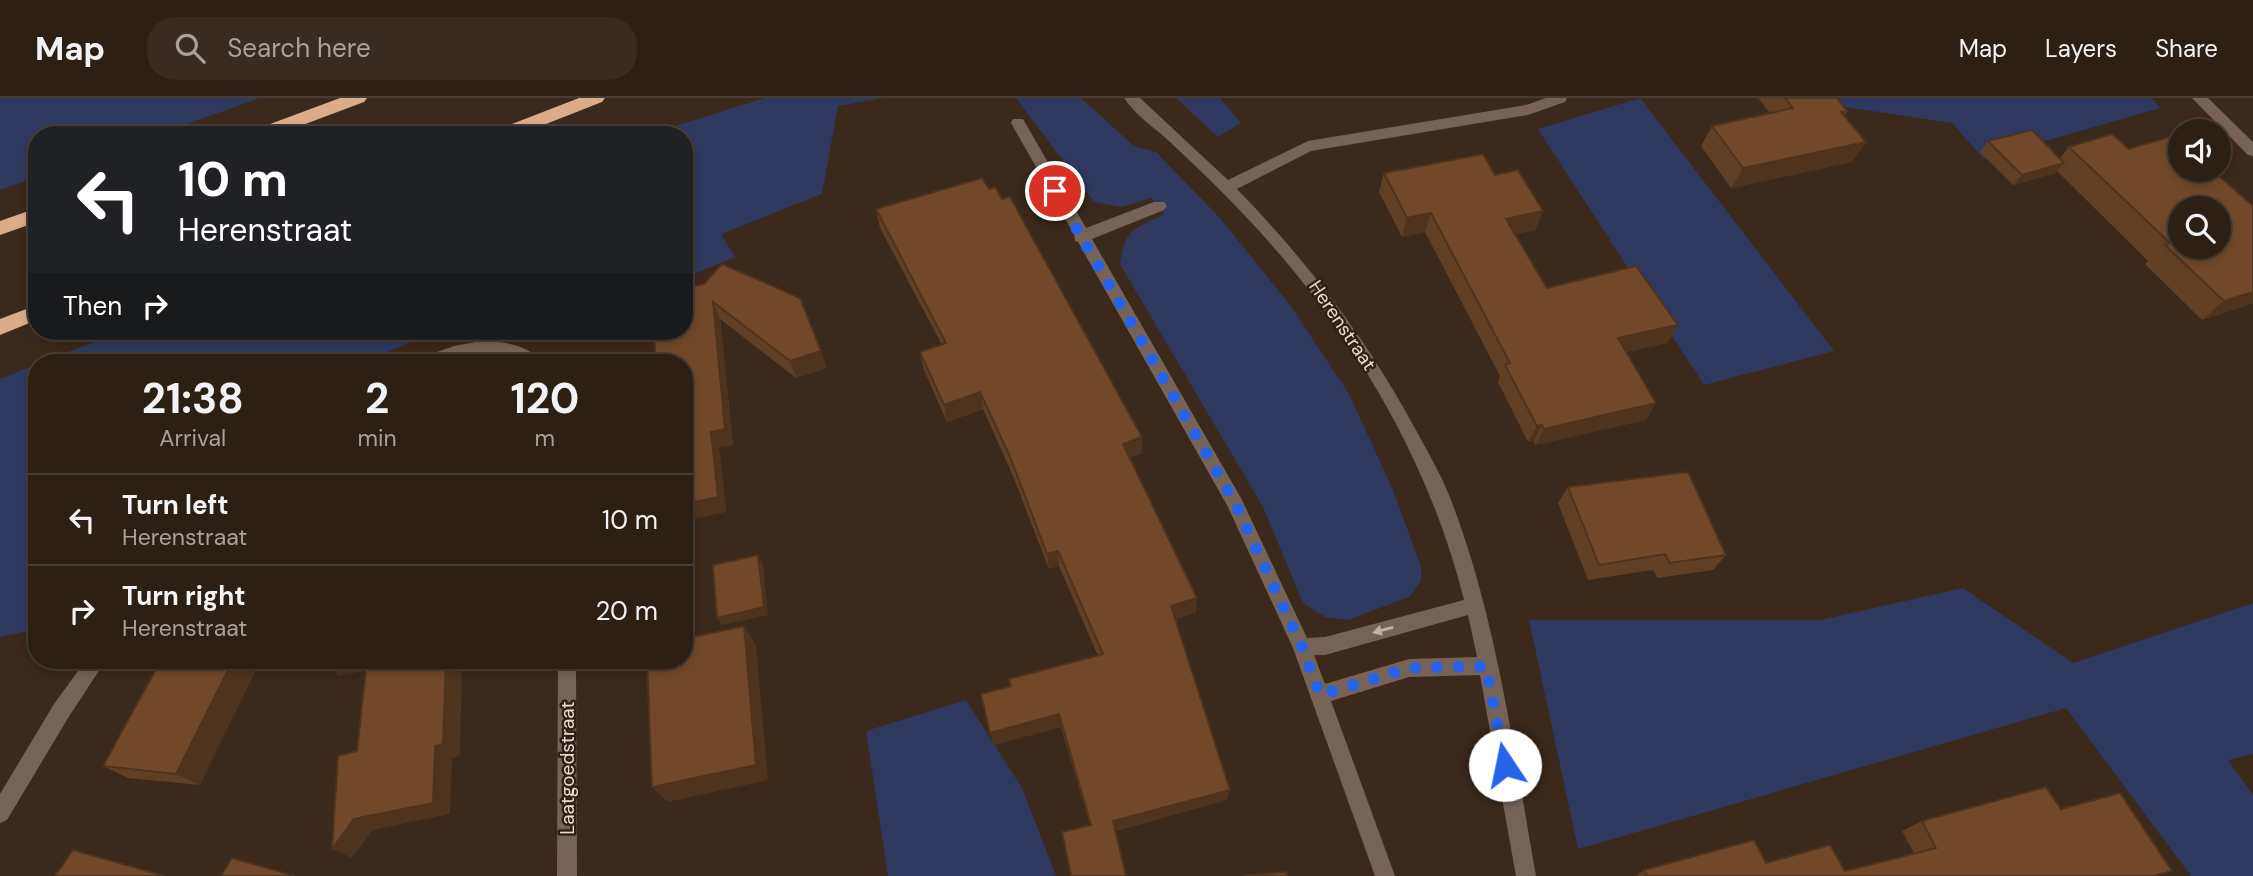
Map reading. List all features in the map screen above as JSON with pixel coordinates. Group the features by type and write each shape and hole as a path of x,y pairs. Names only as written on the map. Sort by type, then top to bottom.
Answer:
{"highway":[{"path":"282,126 358,98"},
{"path":"523,126 596,98"},
{"path":"0,228 28,218"},
{"path":"0,327 28,316"}],"street":[{"name":"Herenstraat","path":"1131,98 1228,187 1308,275 1396,405 1446,508 1475,605 1526,876"},
{"path":"1228,187 1308,146 1528,110 1560,98"},
{"path":"2199,98 2253,151"},
{"path":"1018,123 1080,237 1235,503 1302,647 1385,876"},
{"path":"1080,237 1159,206"},
{"path":"448,354 489,347 519,354"},
{"path":"1302,647 1325,646 1475,605"},
{"path":"1320,695 1409,668 1486,666"},
{"path":"0,813 61,711 91,669"},
{"name":"Laatgoedstraat","path":"566,669 567,876"}],"shaded area":[{"path":"0,98 260,98 181,126 28,126 28,180 0,190"},
{"path":"765,98 884,98 838,106 822,194 721,234 735,257 693,274 693,126 676,126"},
{"path":"1016,98 1081,98 1134,146 1156,152 1220,218 1290,305 1349,394 1393,490 1421,567 1421,581 1409,597 1348,620 1325,617 1303,603 1263,507 1120,264 1125,242 1133,231 1165,214 1151,198 1121,207 1094,202"},
{"path":"1176,98 1220,98 1241,123 1218,137"},
{"path":"1640,98 1834,351 1704,385 1538,129"},
{"path":"1838,98 2151,98 2160,108 1984,159 1952,123 1845,107"},
{"path":"99,340 415,340 383,354 63,354"},
{"path":"28,368 28,631 0,637 0,379"},
{"path":"1963,588 2073,663 2253,603 2253,754 2228,760 2253,795 2253,876 2191,876 2066,708 1578,849 1529,620 1820,620"},
{"path":"966,700 1022,788 1056,876 888,876 866,731"}],"building":[{"path":"1785,98 1837,98 1847,111 1841,112 1866,142 1743,168 1712,126 1793,108"},
{"path":"2032,130 2064,163 2022,175 1988,141"},
{"path":"2112,134 2129,149 2168,137 2168,182 2226,182 2253,206 2253,292 2224,301 2180,259 2231,259 2231,196 2168,196 2168,241 2069,147"},
{"path":"1483,154 1495,175 1518,170 1543,211 1506,219 1547,288 1636,266 1678,325 1618,338 1656,403 1544,429 1542,425 1537,426 1505,365 1510,363 1431,213 1407,218 1384,173"},
{"path":"982,178 989,189 995,187 1002,199 1010,197 1142,437 1123,444 1197,598 1171,606 1230,790 1113,821 1126,876 1071,876 1062,832 1091,825 1059,714 990,733 981,694 1011,686 1009,679 1103,654 1058,551 1047,554 1011,459 980,392 944,405 920,352 946,343 876,209"},
{"path":"722,264 800,298 821,351 790,361 713,302 725,429 711,432 718,497 693,502 693,354 655,354 655,340 693,340 693,286 704,284"},
{"path":"1688,472 1726,555 1670,563 1665,554 1599,565 1568,487"},
{"path":"758,555 764,607 717,618 713,565"},
{"path":"744,626 756,765 652,787 647,669 693,669 693,637"},
{"path":"156,669 228,669 176,774 103,766"},
{"path":"366,669 446,669 443,744 435,746 433,803 354,819 332,849 338,756 357,751"},
{"path":"2046,787 2061,809 2120,793 2172,871 2153,876 1647,876 1644,870 1754,840 1766,863 1830,845 1845,871 1936,848 1922,821"},
{"path":"73,850 165,876 55,876"},
{"path":"232,858 295,876 221,876"},
{"path":"1287,872 1287,876 1243,876"}],"route":[{"path":"1055,191 1235,503 1302,647 1320,695 1409,668 1486,666 1505,765"}]}
